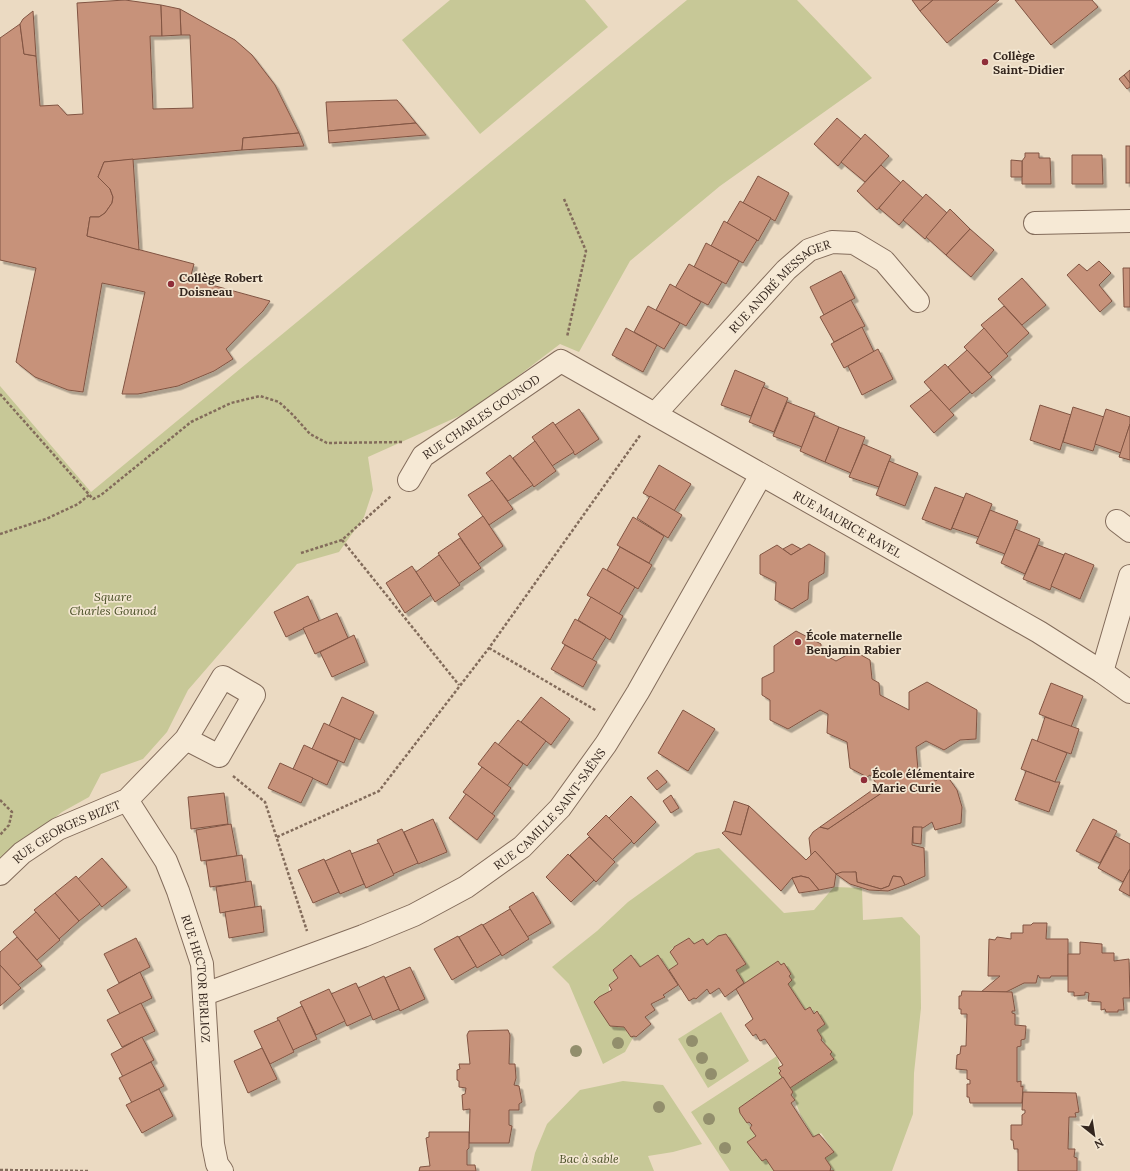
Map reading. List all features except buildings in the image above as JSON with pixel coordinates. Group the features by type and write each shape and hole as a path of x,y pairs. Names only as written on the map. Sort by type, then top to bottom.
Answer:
{"street":[{"path":"1035,223 1130,221"},
{"name":"RUE ANDRÉ MESSAGER","path":"655,414 786,270 809,250 832,242 854,243 884,261 918,301"},
{"name":"RUE MAURICE RAVEL","path":"561,360 1032,628 1102,672 1130,692"},
{"name":"RUE CHARLES GOUNOD","path":"409,480 423,456 561,360"},
{"name":"RUE CAMILLE SAINT-SAËNS","path":"205,994 315,954 414,915 466,887 522,847 560,808 619,724 761,475"},
{"path":"1102,672 1130,576"},
{"name":"RUE GEORGES BIZET","path":"0,874 22,853 58,829 127,800 186,739 223,677 254,695 219,756"},
{"path":"186,739 219,756"},
{"name":"RUE HECTOR BERLIOZ","path":"127,800 166,861 178,891 202,964 213,1144 217,1164 222,1171"}],"path":[{"path":"561,360 586,250 564,198"},
{"path":"0,394 93,499 101,495 191,422 204,414 231,403 260,396 279,402 310,434 327,443 408,442 423,456"},
{"path":"277,837 379,791 489,648 655,414"},
{"path":"300,553 342,540 409,480"},
{"path":"0,534 46,519 78,504 89,495"},
{"path":"342,540 459,686"},
{"path":"489,648 619,724"},
{"path":"219,756 227,771 265,802 315,954"},
{"path":"0,800 12,812 9,825 0,835"},
{"path":"0,1170 88,1171"}],"green space":[{"path":"450,0 585,0 608,27 480,134 402,40"},
{"name":"Square Charles Gounod","path":"687,0 797,0 872,78 720,186 630,261 579,352 560,344 475,409 368,457 373,490 364,517 339,552 297,564 188,690 167,732 143,759 101,774 89,797 62,812 0,861 0,386 91,492"},
{"path":"719,848 784,913 814,910 834,887 862,888 863,920 902,917 920,936 921,1008 914,1073 913,1114 892,1171 833,1171 825,1158 834,1151 821,1133 814,1138 801,1116 790,1088 834,1059 817,1030 825,1024 810,1007 805,1010 788,984 791,974 781,965 744,983 736,970 746,963 725,934 707,945 703,939 694,944 689,938 674,947 670,952 678,964 669,970 658,955 640,967 631,955 613,970 618,978 609,985 609,992 595,1002 610,1026 624,1027 631,1037 634,1036 625,1052 603,1064 569,984 552,967 597,931 628,902 696,853"},
{"path":"721,1012 749,1061 708,1088 678,1039"},
{"path":"777,1056 783,1077 739,1108 756,1136 747,1142 762,1161 766,1159 774,1171 730,1171 691,1112"},
{"name":"Bac à sable","path":"623,1081 663,1085 702,1144 673,1152 648,1156 654,1171 531,1171 535,1153 547,1124 580,1090"}],"place":[{"name":"Collège Saint-Didier","path":"985,62"},
{"name":"Collège Robert Doisneau","path":"171,284"},
{"name":"École maternelle Benjamin Rabier","path":"798,642"},
{"name":"École élémentaire Marie Curie","path":"864,780"}]}
